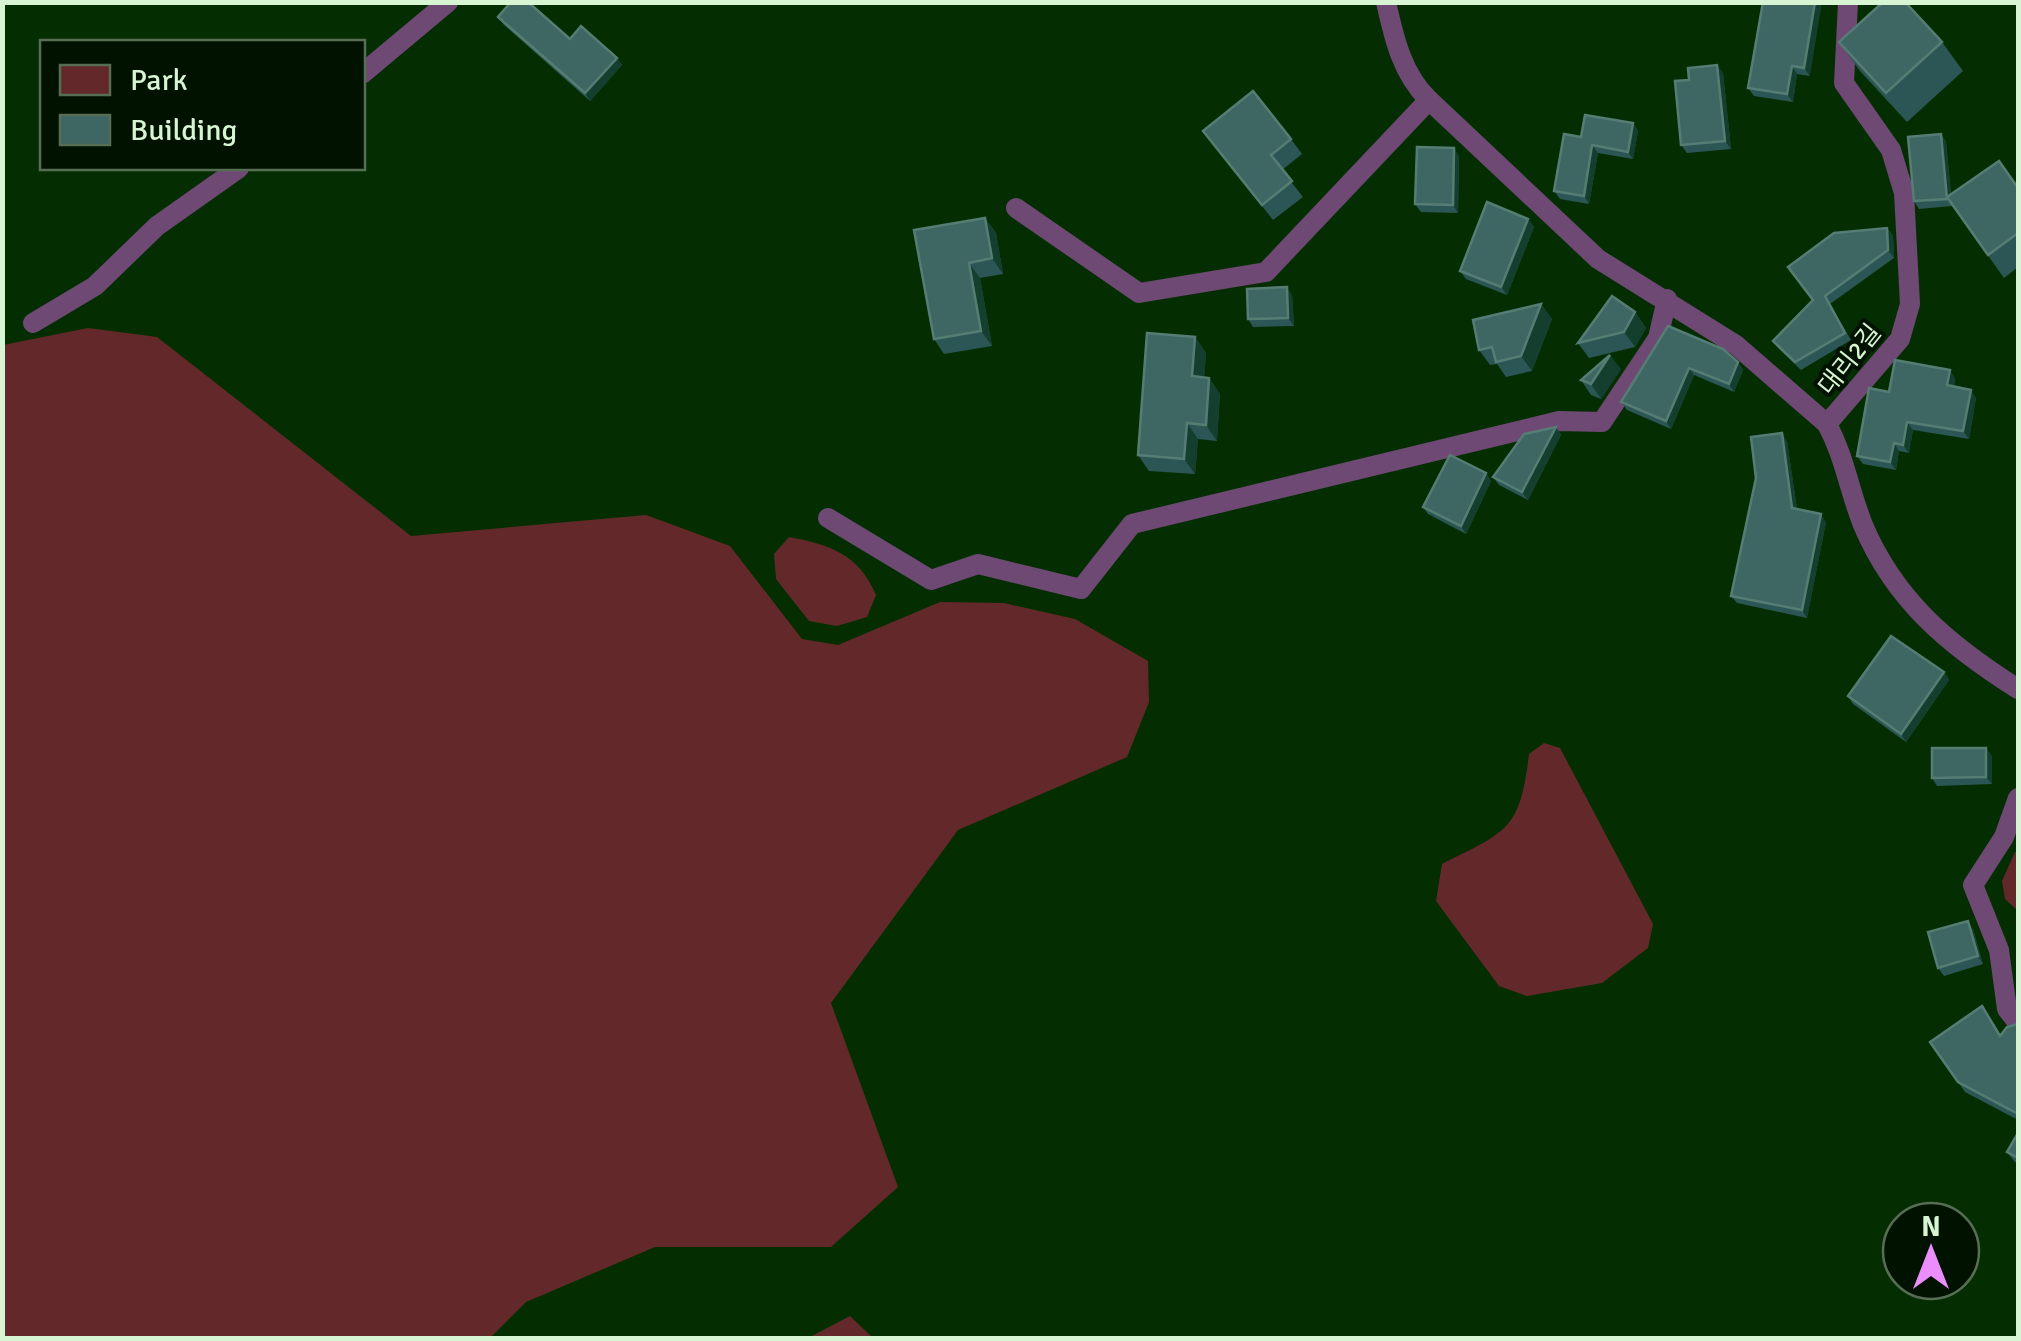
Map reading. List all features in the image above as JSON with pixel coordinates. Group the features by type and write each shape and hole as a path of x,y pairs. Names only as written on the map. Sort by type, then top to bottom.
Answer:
{"lane":[{"path":"365,71 448,2"},
{"path":"1386,2 1398,51 1415,87 1428,100 1598,259 1736,345 1827,424"},
{"name":"대리2길","path":"1848,2 1844,82 1891,150 1904,193 1910,304 1900,338 1827,424 1846,458 1862,523 1895,586 1926,623 2018,689"},
{"path":"1016,208 1139,293 1266,272 1428,100"},
{"path":"33,323 95,286 156,226 236,170"},
{"path":"828,518 932,580 978,564 1080,590 1132,524 1559,420 1602,422 1658,338 1667,299"},
{"path":"2018,798 2004,837 1973,885 1999,950 2007,1009 2018,1023"}],"green space":[{"path":"88,328 157,337 411,536 646,515 730,546 802,639 838,645 940,602 1004,603 1075,619 1148,661 1149,702 1127,757 958,830 831,1003 898,1187 831,1247 655,1247 526,1302 490,1338 3,1338 3,345"},
{"path":"789,537 830,548 861,570 876,595 867,617 837,626 809,621 776,579 774,554"},
{"path":"1544,743 1560,748 1653,924 1648,948 1602,983 1527,996 1499,986 1436,901 1442,864 1496,835 1515,814 1529,754"},
{"path":"2015,852 2018,911 2005,899 2002,881"},
{"path":"850,1316 873,1338 808,1338"}],"building":[{"path":"511,2 528,2 570,39 581,26 617,58 585,93 498,17"},
{"path":"1763,2 1815,2 1804,68 1792,66 1787,94 1748,88"},
{"path":"1883,2 1905,2 1942,42 1886,93 1839,42"},
{"path":"1717,65 1725,141 1681,145 1675,81 1689,80 1688,68"},
{"path":"1253,91 1291,139 1271,155 1292,181 1262,205 1203,131"},
{"path":"1585,115 1633,123 1628,152 1592,145 1584,196 1554,191 1564,134 1581,137"},
{"path":"1941,134 1947,199 1914,201 1908,137"},
{"path":"1417,147 1454,148 1453,205 1415,204"},
{"path":"1999,161 2018,188 2018,233 1988,255 1947,197"},
{"path":"1487,202 1528,219 1501,287 1460,271"},
{"path":"985,218 992,258 969,263 981,331 934,339 914,230"},
{"path":"1887,228 1888,250 1825,296 1845,333 1795,362 1773,341 1813,300 1788,267 1834,233"},
{"path":"1287,287 1288,318 1248,319 1247,289"},
{"path":"1612,296 1635,312 1624,332 1578,343"},
{"path":"1541,304 1521,356 1496,362 1492,347 1479,350 1473,320"},
{"path":"1668,326 1723,349 1738,362 1729,384 1689,368 1666,421 1621,402"},
{"path":"1147,333 1195,337 1192,376 1209,378 1206,425 1187,423 1184,459 1138,455"},
{"path":"1610,355 1591,384 1581,380"},
{"path":"1895,360 1950,370 1947,385 1971,390 1963,431 1907,422 1903,445 1894,443 1890,462 1857,456 1869,388 1889,392"},
{"path":"1556,427 1522,492 1493,477 1524,434"},
{"path":"1782,433 1792,508 1821,514 1802,610 1731,596 1756,478 1751,437"},
{"path":"1450,455 1486,473 1461,526 1423,507"},
{"path":"1891,636 1944,672 1901,734 1848,696"},
{"path":"1932,748 1986,748 1986,777 1932,778"},
{"path":"1968,921 1978,956 1938,968 1928,932"},
{"path":"1982,1006 2000,1036 2007,1027 2018,1024 2018,1114 1958,1082 1930,1042"},
{"path":"2018,1133 2018,1158 2007,1152"}]}
